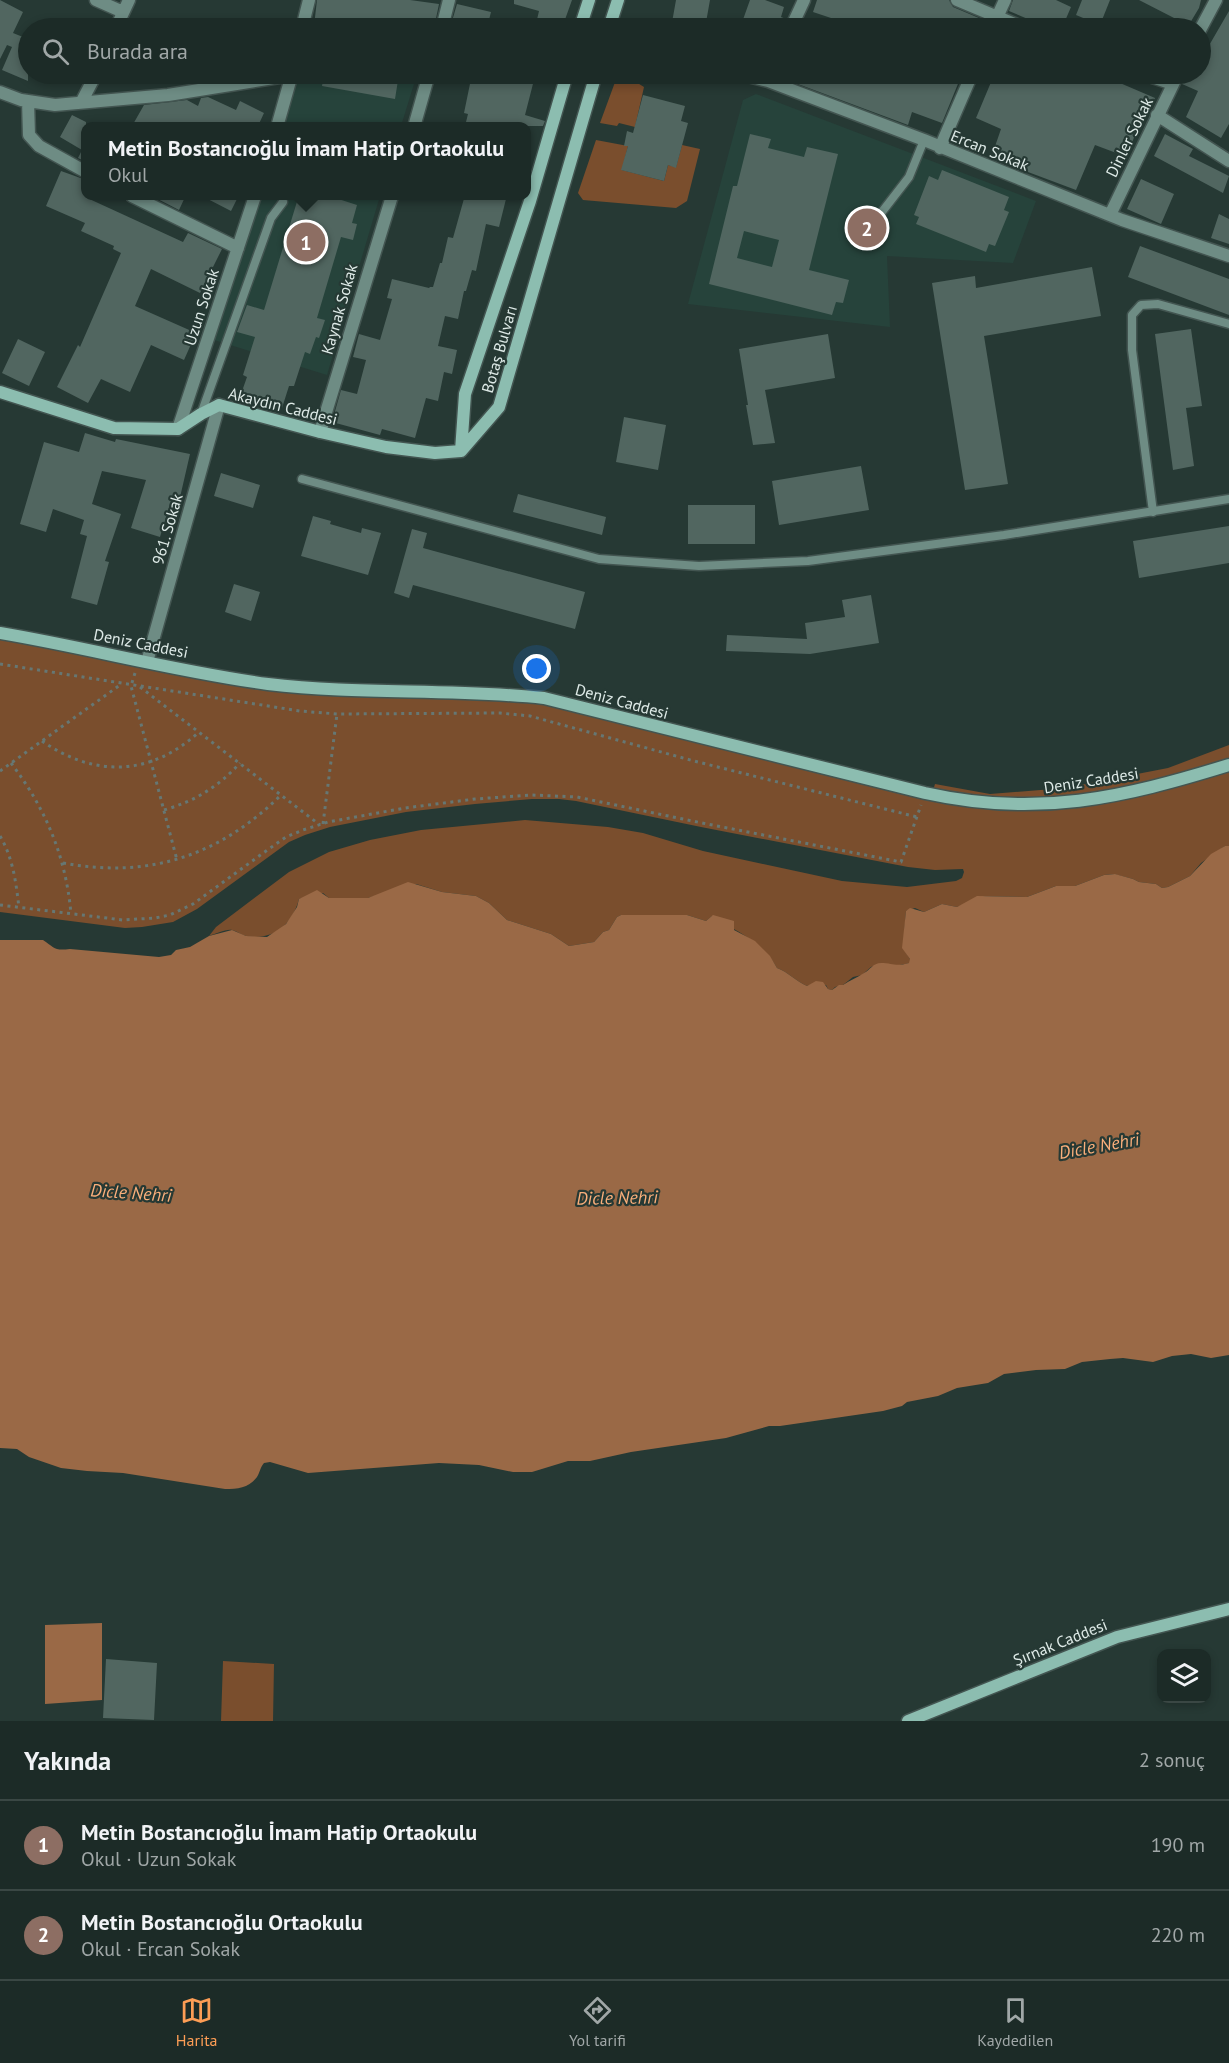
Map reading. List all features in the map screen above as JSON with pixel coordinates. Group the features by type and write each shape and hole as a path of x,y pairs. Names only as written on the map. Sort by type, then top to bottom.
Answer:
{"street":[{"path":"96,0 123,12"},
{"path":"120,18 129,0"},
{"path":"304,18 309,0"},
{"path":"444,18 449,0"},
{"path":"583,18 589,0"},
{"path":"612,18 618,0"},
{"path":"796,18 804,0"},
{"path":"957,0 987,18"},
{"path":"997,18 1005,0"},
{"path":"1206,18 1216,0"},
{"path":"82,101 91,84"},
{"path":"0,92 28,101 55,105 168,95 233,84"},
{"path":"279,122 289,84"},
{"path":"415,122 426,84"},
{"name":"Botaş Bulvarı","path":"531,198 564,84"},
{"name":"Botaş Bulvarı","path":"461,451 500,407 593,84"},
{"name":"Ercan Sokak","path":"787,84 940,148 1110,215 1229,256"},
{"path":"940,148 968,84"},
{"name":"Dinler Sokak","path":"1110,215 1172,84"},
{"path":"28,101 28,135 39,146 81,169"},
{"path":"1157,115 1229,161"},
{"path":"142,200 238,248"},
{"name":"Uzun Sokak","path":"178,429 253,200"},
{"name":"Kaynak Sokak","path":"320,432 390,200"},
{"name":"Botaş Bulvarı","path":"461,451 465,394 530,200"},
{"path":"0,392 114,428 178,429"},
{"name":"Akaydın Caddesi","path":"178,429 219,405 386,447 435,453 461,451"},
{"name":"961. Sokak","path":"147,662 219,405"},
{"name":"Deniz Caddesi","path":"0,633 267,683 315,688 501,694 544,698 925,793 967,801 1034,805 1077,802 1173,782 1229,765"},
{"name":"Şırnak Caddesi","path":"908,1721 1117,1637 1229,1609"}],"lane":[{"path":"861,239 909,177 924,140"},
{"path":"201,414 271,218 283,202"},
{"path":"1153,512 1132,350 1132,315 1141,305 1158,304 1229,324"},
{"path":"302,479 599,559 699,567 808,561 1004,535 1229,500"}],"path":[{"path":"0,664 300,711 337,714 500,713 530,716 694,761 917,817"},
{"path":"0,771 121,684"},
{"path":"131,686 177,860"},
{"path":"140,687 322,824"},
{"path":"322,824 337,714"},
{"path":"42,741 70,758 86,764 119,768 151,762 177,750 199,732"},
{"path":"11,763 43,810 56,842 63,863 71,914"},
{"path":"164,810 198,797 227,777 240,763"},
{"path":"0,905 123,920 170,915 193,904 286,837 322,824 405,808 475,799 558,795 578,797 901,862 925,793"},
{"path":"63,863 108,869 155,865 177,860 230,836 263,812 281,795"},
{"path":"0,836 15,876 19,908"}],"shaded area":[{"path":"295,84 414,84 402,122 284,122"},
{"path":"614,84 639,84 644,87 635,127 619,123 617,126 600,123"},
{"path":"756,94 1036,201 1013,263 887,256 890,327 688,304 743,100"},
{"path":"596,140 628,146 622,170 664,181 668,165 676,167 682,145 700,149 687,201 676,208 583,200 578,193"},
{"path":"259,200 379,200 327,375 214,340"},
{"path":"0,633 267,683 501,694 932,794 935,784 990,794 1065,788 1168,768 1229,745 1229,846 1225,846 1201,863 1190,876 1168,887 1162,888 1156,884 1139,882 1114,874 1104,875 1075,886 1056,886 1027,897 985,896 957,907 942,904 924,912 915,908 906,911 903,948 910,963 895,966 882,963 832,990 826,985 807,986 799,982 777,968 756,944 712,916 706,921 687,915 621,915 617,917 609,930 603,932 594,942 569,946 551,934 507,920 489,903 476,896 442,892 416,884 368,898 329,898 323,893 299,899 292,916 273,933 256,937 230,930 209,936 216,927 289,872 329,852 370,840 421,830 525,820 608,827 643,833 703,851 842,881 907,887 956,881 962,878 963,869 935,870 908,867 576,801 532,799 406,812 330,827 305,835 289,842 197,909 173,922 125,928 0,912"},
{"path":"223,1661 274,1664 273,1721 221,1721"}],"water":[{"name":"Dicle Nehri","path":"1229,846 1229,1355 1211,1358 1191,1354 1172,1356 1153,1362 1123,1358 1110,1359 1082,1362 1065,1369 1004,1374 988,1383 957,1388 938,1396 907,1402 902,1406 883,1411 769,1426 726,1438 631,1452 590,1461 568,1461 532,1472 513,1472 479,1465 439,1463 308,1473 270,1462 264,1463 257,1477 247,1486 225,1489 123,1473 61,1468 29,1457 17,1449 0,1448 0,940 43,940 61,950 159,957 171,955 176,950 190,947 209,936 232,930 246,936 267,937 286,924 297,907 299,899 317,890 329,898 368,898 408,882 442,892 476,896 489,903 507,920 551,934 569,946 594,942 603,932 609,930 617,917 621,915 687,915 706,921 713,915 734,921 734,930 755,941 770,956 777,968 799,982 807,986 816,981 823,982 828,989 832,990 861,975 876,964 909,963 910,959 902,948 906,911 910,908 924,912 942,904 957,907 977,896 1027,897 1056,886 1075,886 1104,875 1115,874 1139,882 1156,884 1162,888 1168,887 1190,876 1211,854"},
{"path":"102,1623 102,1700 45,1704 45,1625"}],"building":[{"path":"0,0 23,12 18,18 13,33 18,35 18,77 2,70 12,47 7,45 0,59"},
{"path":"317,0 410,0 439,4 436,18 315,18"},
{"path":"514,0 572,0 566,18 537,18 539,11 514,4"},
{"path":"676,0 710,0 707,18 673,18"},
{"path":"750,0 765,0 784,7 781,17 784,18 744,18"},
{"path":"817,0 949,0 953,7 979,18 831,18 813,12"},
{"path":"1013,0 1056,0 1071,7 1066,18 1025,18 1009,11"},
{"path":"1082,0 1110,0 1103,18 1083,18 1076,15"},
{"path":"1139,0 1201,0 1193,18 1174,18"},
{"path":"457,4 491,12 490,18 453,18"},
{"path":"1229,11 1229,124 1221,138 1186,117 1198,91 1182,84 1211,84 1211,42"},
{"path":"322,84 397,84 395,99 322,86"},
{"path":"470,84 533,84 525,115 545,121 543,126 531,126 531,122 466,122 468,114 464,113"},
{"path":"798,84 958,84 942,123 912,112 908,125"},
{"path":"990,84 1122,84 1155,98 1148,114 1143,112 1127,157 1095,145 1076,190 991,158 1001,129 976,118"},
{"path":"643,95 685,106 681,121 688,123 676,168 668,165 664,181 621,170 628,146 624,146 627,131 633,133"},
{"path":"208,97 236,110 240,101 264,113 260,122 134,122 144,105 187,100 198,106 201,98"},
{"path":"72,115 86,122 81,122 81,149 60,137"},
{"path":"750,134 771,139 768,148 804,157 807,147 838,154 809,270 849,280 843,303 836,302 832,315 709,284 733,186 737,186","holes":["744,231 779,240 772,267 737,258"]},
{"path":"1165,134 1193,149 1189,156 1229,176 1223,193 1154,156"},
{"path":"942,170 1009,197 1004,210 1009,212 995,246 989,244 986,252 916,224 919,217 914,215 929,176 938,180"},
{"path":"61,171 81,178 81,200 92,200 183,242 188,233 222,249 200,293 151,269 135,306 196,333 184,360 151,345 130,392 101,379 88,403 57,387 78,345 80,347 121,253 113,249 114,246 81,231 85,223 46,206"},
{"path":"1141,179 1174,194 1161,224 1127,209"},
{"path":"160,200 184,200 179,210"},
{"path":"210,200 236,200 231,211"},
{"path":"297,200 342,200 357,205 352,223 357,224 353,240 341,237 317,318 325,320 319,338 316,337 310,354 305,352 294,386 289,386 282,408 241,394 247,377 243,375 255,337 237,332 247,305 264,310"},
{"path":"464,200 506,200 499,227 486,224 476,271 472,270 466,291 464,291 458,319 445,316 438,346 457,350 452,374 444,372 438,401 426,398 415,438 382,429 380,435 332,422 341,390 357,394 366,360 353,357 359,334 380,340 392,299 387,298 392,279 433,287 448,237 453,238"},
{"path":"1219,214 1229,219 1229,244 1211,238"},
{"path":"1140,246 1229,279 1229,315 1128,277"},
{"path":"1092,267 1101,316 984,336 1008,484 965,490 932,283 975,276 976,288"},
{"path":"1191,329 1202,406 1186,408 1194,466 1173,470 1155,334"},
{"path":"828,334 835,378 765,390 775,443 753,445 739,349"},
{"path":"18,339 45,352 29,386 2,373"},
{"path":"624,417 666,425 658,470 616,462"},
{"path":"85,433 115,442 116,439 190,454 178,506 170,504 160,537 131,528 146,480 102,471 92,504 121,514 105,561 109,562 97,605 71,598 87,536 80,534 84,520 53,509 46,532 20,524 44,442 79,452"},
{"path":"861,466 869,510 779,525 772,481"},
{"path":"221,473 260,485 253,508 214,496"},
{"path":"518,494 606,517 602,535 513,512"},
{"path":"688,505 755,505 755,544 688,544"},
{"path":"313,516 331,521 330,524 361,533 362,528 381,533 368,575 301,556"},
{"path":"1229,526 1229,563 1139,578 1133,541"},
{"path":"412,529 427,533 423,548 585,592 575,629 413,585 409,598 394,593"},
{"path":"234,584 260,592 251,621 225,612"},
{"path":"871,595 879,643 810,654 726,651 727,635 807,639 805,623 845,617 842,600"},
{"path":"106,1659 157,1663 154,1720 103,1718"}],"place":[{"name":"Metin Bostancıoğlu Ortaokulu","path":"867,228"},
{"name":"Metin Bostancıoğlu İmam Hatip Ortaokulu","path":"306,242"}]}
